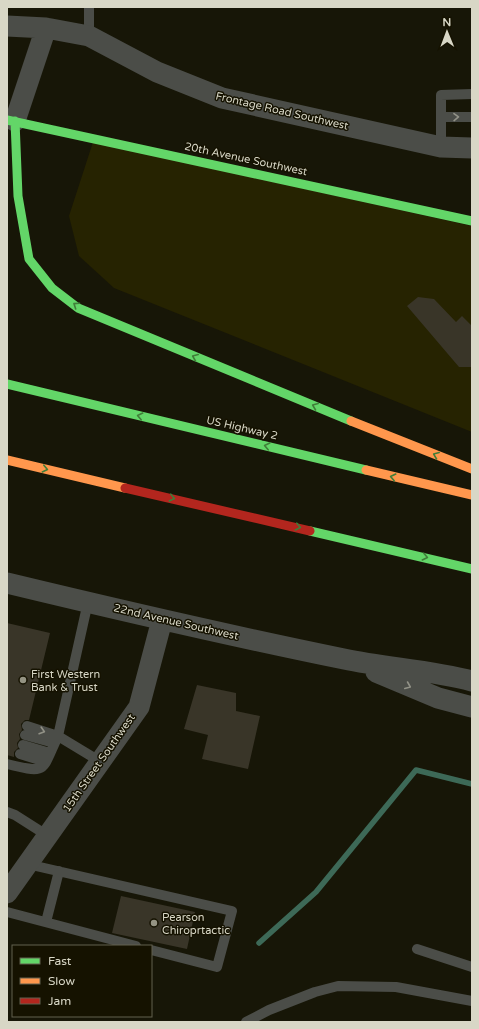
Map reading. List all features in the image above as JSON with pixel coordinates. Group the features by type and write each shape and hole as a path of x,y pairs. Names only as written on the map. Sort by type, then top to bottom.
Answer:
{"main road":[{"path":"7,146 10,120"},
{"path":"10,120 18,196 29,259 52,288 78,308 276,391 472,469"},
{"name":"20th Avenue Southwest","path":"10,120 472,221"},
{"name":"US Highway 2","path":"7,384 472,495"},
{"path":"7,460 472,568"}],"street":[{"name":"Frontage Road Southwest","path":"7,26 46,28 89,36 157,72 222,98 441,147 472,148"},
{"path":"10,120 46,28"},
{"name":"22nd Avenue Southwest","path":"7,583 162,620 346,660 452,676 472,681"},
{"name":"15th Street Southwest","path":"8,891 139,707 162,620"},
{"name":"22nd Avenue Southwest","path":"346,660 438,698 472,707"}],"lane":[{"path":"89,7 89,36"},
{"path":"441,147 441,95 472,94"},
{"path":"441,117 472,117"},
{"path":"7,764 32,770 39,769 44,766 56,739 88,602"},
{"path":"48,757 24,740 56,739 100,762"},
{"path":"7,812 15,815 48,836"},
{"path":"28,864 232,911 217,967 152,950"},
{"path":"46,922 59,871"},
{"path":"7,912 132,945"},
{"path":"417,950 472,967"},
{"path":"246,1022 269,1010 315,992 338,986 396,987 472,1000"}],"shaded area":[{"path":"93,142 472,226 472,432 114,288 79,256 69,216"}],"building":[{"path":"418,297 434,299 456,322 462,316 472,326 472,367 459,367 407,306"},
{"name":"First Western Bank & Trust","path":"7,623 50,633 29,720 25,720 21,724 22,730 19,734 20,739 17,743 18,748 14,752 14,757 7,755"},
{"path":"197,685 236,693 236,711 260,716 248,769 202,759 208,735 184,729"},
{"name":"Pearson Chiroprtactic","path":"121,896 195,912 187,949 112,933"}],"waterway":[{"path":"259,943 316,892 416,770 472,784"}],"traffic: fast":[{"path":"7,120 472,221"},
{"path":"15,121 18,196 29,259 52,288 78,308 351,421"},
{"path":"7,384 366,470"},
{"path":"310,531 472,569"}],"traffic: slow":[{"path":"351,421 472,469"},
{"path":"7,460 125,488"},
{"path":"366,470 472,495"}],"traffic: jam":[{"path":"125,488 310,531"}],"place":[{"name":"First Western Bank & Trust","path":"23,680"},
{"name":"Pearson Chiroprtactic","path":"154,923"}]}
